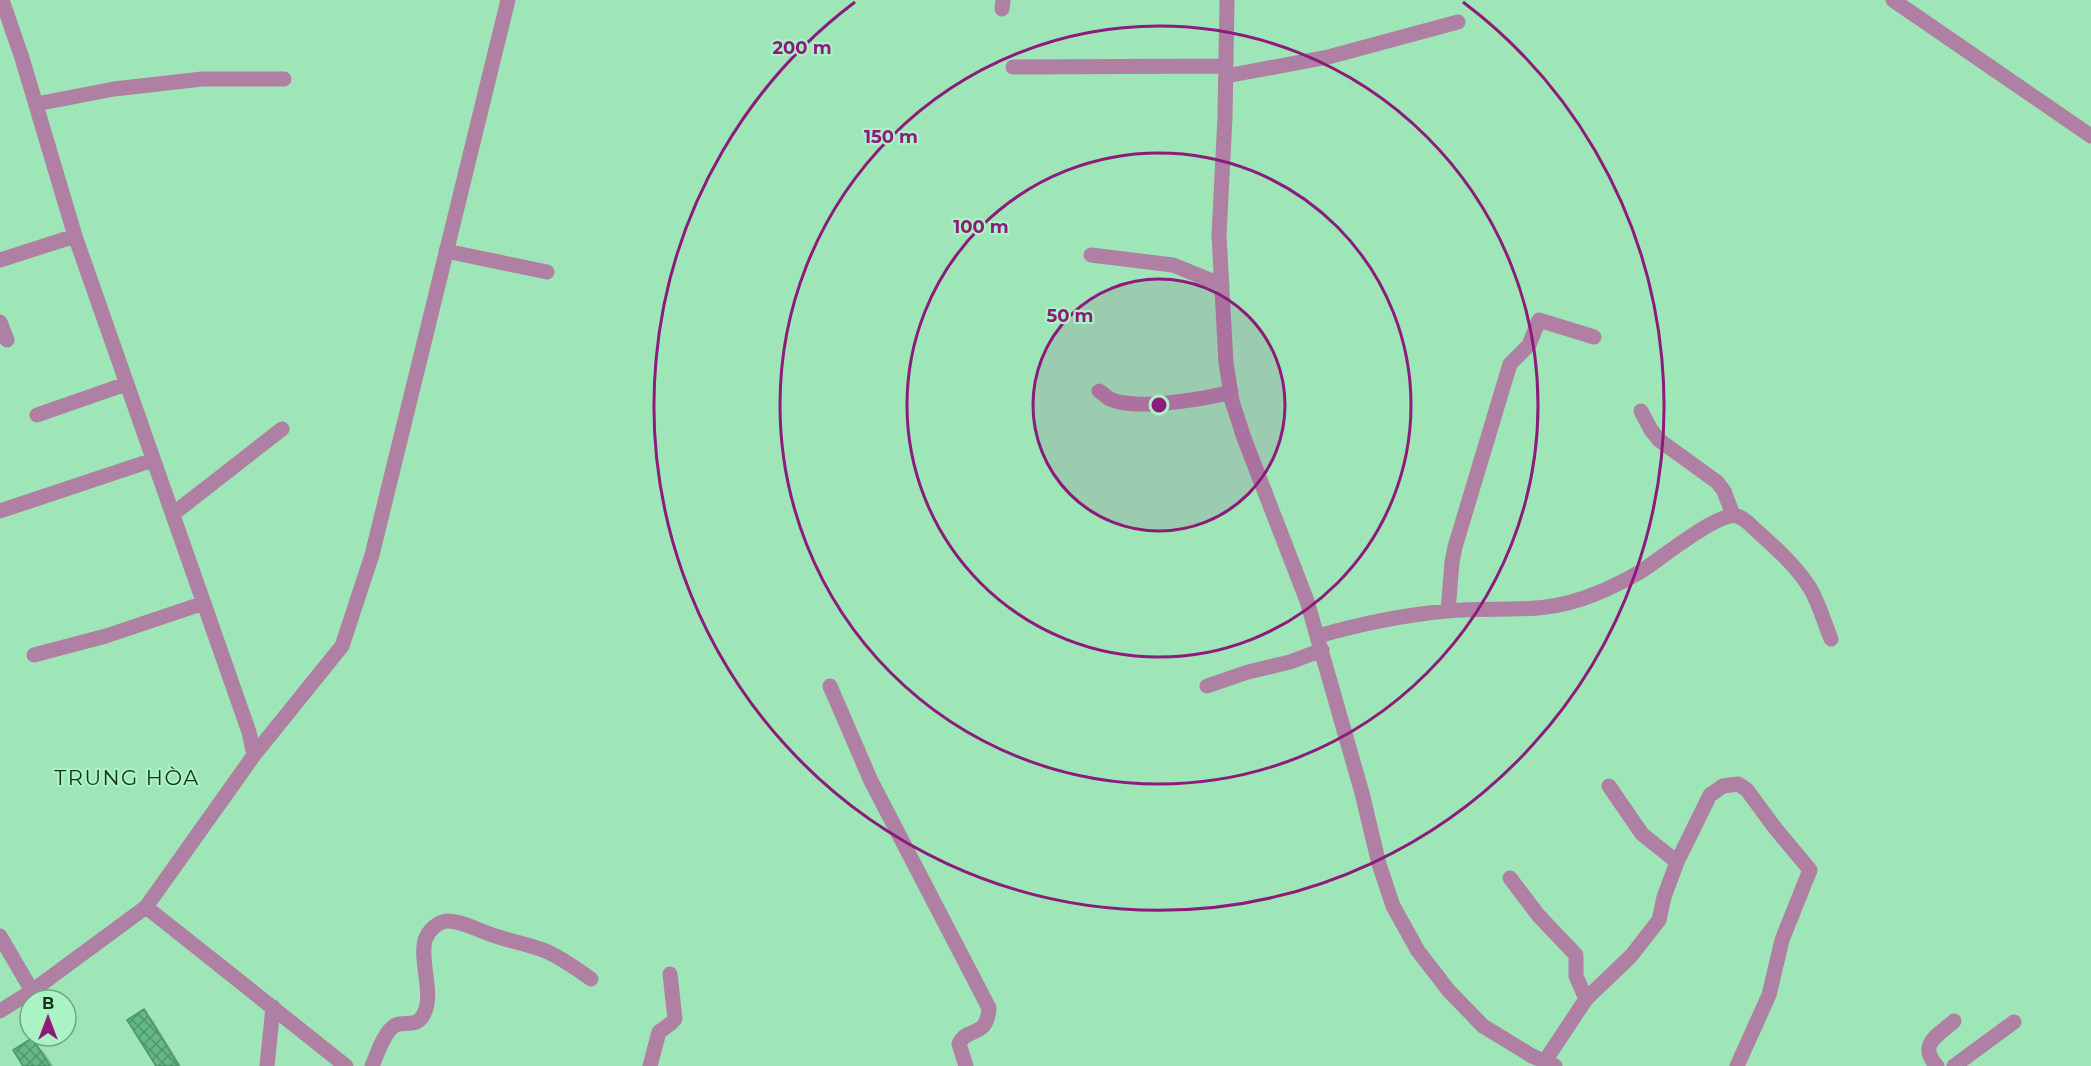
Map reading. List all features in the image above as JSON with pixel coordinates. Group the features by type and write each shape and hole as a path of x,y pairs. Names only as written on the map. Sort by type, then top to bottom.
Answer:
{"street":[{"path":"2,0 75,236 249,732 254,755"},
{"path":"36,988 146,907 254,755 342,646 372,555 508,0"},
{"path":"1227,0 1219,236 1226,363 1231,392 1244,438 1307,602 1320,643 1392,906 1418,951 1449,992 1483,1026 1540,1062 1586,999 1631,956 1659,920 1664,897 1677,862 1710,795 1723,786 1738,784 1747,790 1810,870 1782,940 1769,995 1737,1066"},
{"path":"1893,0 2091,136"},
{"path":"1013,67 1226,71 1328,57 1458,22"},
{"path":"36,104 114,89 202,79 284,79"},
{"path":"0,260 75,236"},
{"path":"446,251 547,272"},
{"path":"1091,255 1173,265 1222,285"},
{"path":"1448,611 1455,547 1510,364 1528,345 1539,320 1594,337"},
{"path":"0,322 7,340"},
{"path":"37,415 126,384"},
{"path":"1099,391 1111,399 1126,403 1160,403 1212,397 1231,392"},
{"path":"1641,411 1659,440 1717,482 1724,491 1733,515"},
{"path":"173,514 282,429"},
{"path":"0,511 153,460"},
{"path":"1208,686 1248,672 1290,662 1320,643 1362,624 1448,611 1535,609 1562,605 1595,594 1641,571 1677,545 1724,517 1733,515 1742,517 1798,571 1811,591 1831,639"},
{"path":"34,655 106,636 204,603"},
{"path":"830,686 871,781 989,1008 988,1021 985,1026 962,1038 959,1044 966,1066"},
{"path":"1609,786 1642,834 1677,862"},
{"path":"1510,878 1538,915 1576,955 1576,976 1586,999"},
{"path":"146,907 346,1066"},
{"path":"372,1066 391,1028 398,1024 415,1023 422,1018 427,998 425,940 432,928 446,921 548,952 591,979"},
{"path":"0,936 30,988"},
{"path":"650,1066 659,1032 675,1018 670,974"},
{"path":"0,1011 18,1000"},
{"path":"267,1066 273,1007"},
{"path":"1937,1066 1927,1051 1929,1045 1954,1021"},
{"path":"1954,1066 2014,1022"}],"building":[{"path":"144,1009 179,1066 156,1066 127,1020"},
{"path":"18,1047 38,1048 50,1066 23,1066 13,1050"}],"district":[{"name":"TRUNG HÒA","path":"127,777"}]}
